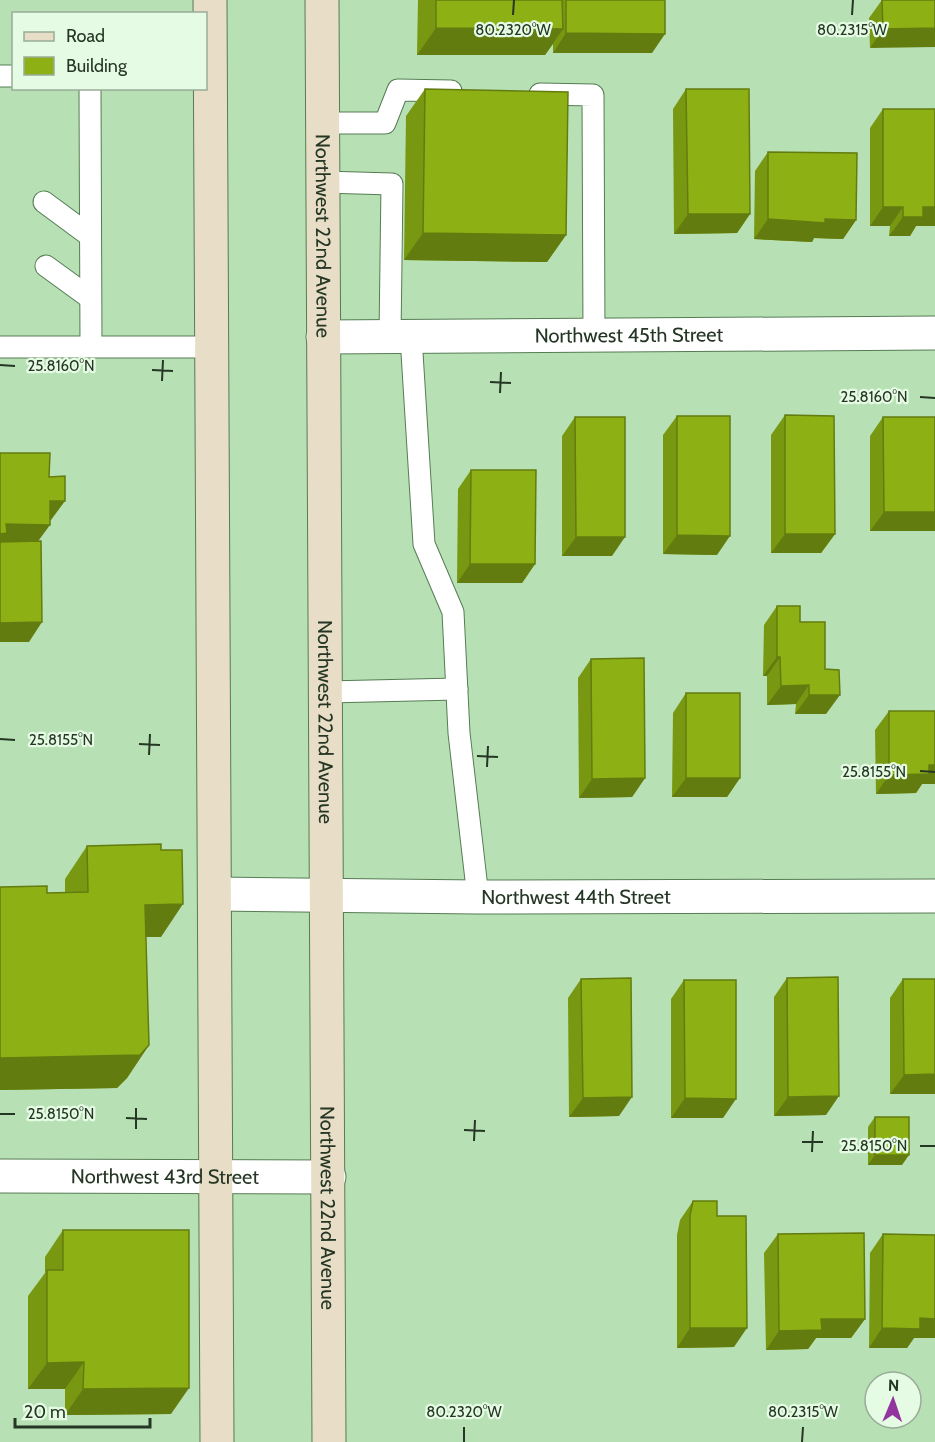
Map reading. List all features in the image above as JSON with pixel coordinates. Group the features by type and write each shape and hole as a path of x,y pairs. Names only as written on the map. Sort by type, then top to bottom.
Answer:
{"main road":[{"path":"210,0 217,1442"},
{"name":"Northwest 22nd Avenue","path":"322,0 329,1442"}],"street":[{"name":"Northwest 45th Street","path":"323,337 935,333"},
{"name":"Northwest 44th Street","path":"216,894 478,897 935,896"},
{"name":"Northwest 43rd Street","path":"0,1176 328,1178"}],"lane":[{"path":"90,90 91,346"},
{"path":"323,123 385,123 398,90 467,92"},
{"path":"524,93 593,95 594,336"},
{"path":"323,182 392,184 401,337 424,544 453,612 459,733 478,897"},
{"path":"44,202 90,236"},
{"path":"46,266 90,298"},
{"path":"0,347 213,347"},
{"path":"327,692 457,689"}],"building":[{"path":"436,0 562,0 563,29 436,28"},
{"path":"566,0 665,0 665,34 566,33"},
{"path":"882,0 935,0 935,28 883,29"},
{"path":"425,89 568,92 566,235 423,233"},
{"path":"686,89 749,89 750,214 688,214"},
{"path":"883,109 935,109 935,207 923,207 923,217 903,217 903,207 883,207"},
{"path":"768,152 857,153 856,220 825,219 825,223 768,219"},
{"path":"785,415 834,416 835,534 785,534"},
{"path":"677,416 730,416 730,536 677,535"},
{"path":"575,417 625,417 625,537 576,537"},
{"path":"883,417 935,417 935,512 884,512"},
{"path":"0,453 50,453 49,477 65,476 65,501 50,501 50,525 6,524 7,533 0,534"},
{"path":"471,470 536,470 535,564 470,564"},
{"path":"41,541 42,622 0,623 0,542"},
{"path":"777,606 800,606 800,622 825,622 825,669 839,670 840,695 809,695 809,685 781,686 780,657 777,657"},
{"path":"644,658 645,778 592,779 591,659"},
{"path":"686,693 740,693 740,778 686,778"},
{"path":"889,711 935,711 935,765 929,765 929,774 889,775"},
{"path":"161,844 161,850 182,850 183,904 145,905 149,1045 140,1055 0,1058 0,887 47,886 47,893 88,892 87,846"},
{"path":"838,977 839,1096 788,1097 787,978"},
{"path":"631,978 632,1097 583,1098 581,979"},
{"path":"903,979 935,979 935,1074 904,1075"},
{"path":"684,980 736,980 736,1099 685,1098"},
{"path":"875,1117 909,1117 909,1155 875,1155"},
{"path":"693,1201 717,1201 717,1216 746,1216 747,1328 690,1328 690,1215"},
{"path":"63,1230 189,1230 189,1388 83,1389 84,1362 47,1363 47,1270 63,1270"},
{"path":"864,1233 865,1319 821,1319 822,1330 779,1331 778,1234"},
{"path":"883,1234 935,1235 935,1319 920,1318 920,1329 882,1328"}]}
